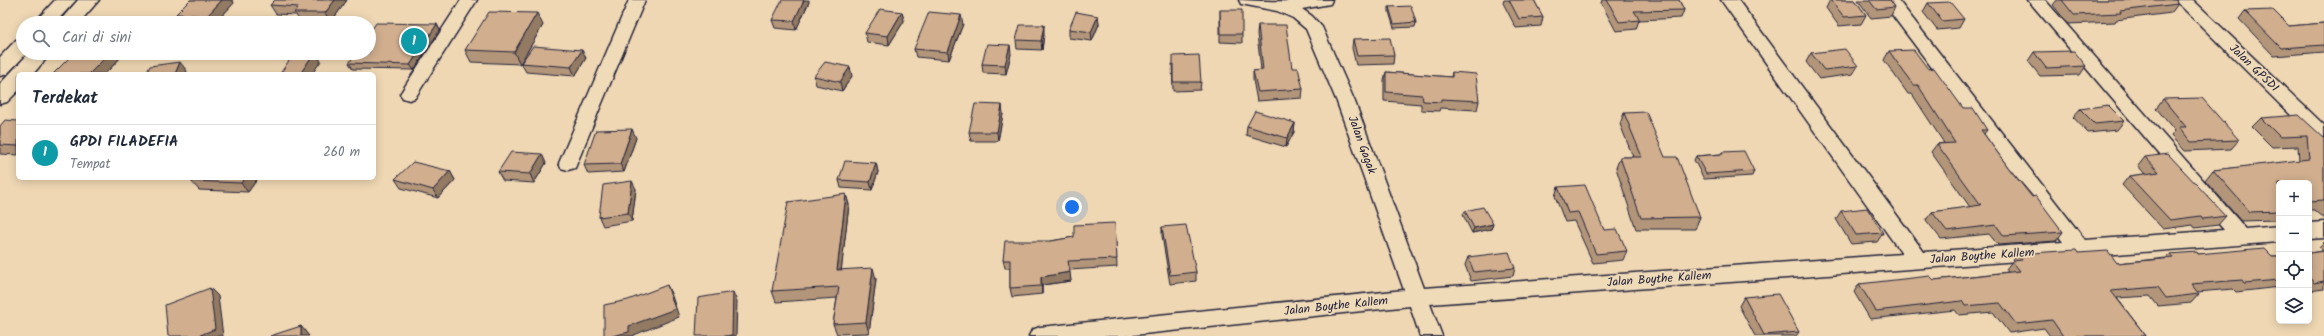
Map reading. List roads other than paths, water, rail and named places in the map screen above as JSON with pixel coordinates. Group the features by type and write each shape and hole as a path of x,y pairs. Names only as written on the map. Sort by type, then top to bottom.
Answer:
{"highway":[{"path":"51,16 66,0"},
{"path":"74,16 89,0"},
{"path":"0,69 16,52"},
{"path":"24,72 35,60"},
{"path":"0,97 16,80"}],"street":[{"path":"409,94 469,0"},
{"path":"568,164 636,0"},
{"name":"Jalan Gagak","path":"1246,0 1288,8 1306,18 1313,27 1346,102 1431,336"},
{"path":"1288,8 1300,3 1324,0"},
{"path":"1729,0 1919,261"},
{"path":"1889,0 2080,249"},
{"path":"2036,0 2241,237"},
{"name":"Jalan GPSDI","path":"2183,0 2324,136"},
{"path":"2312,231 2324,230"},
{"name":"Jalan Boythe Kallem","path":"1049,335 1418,297 2276,234"}],"place":[{"name":"GPDI FILADEFIA","path":"414,41"}]}
